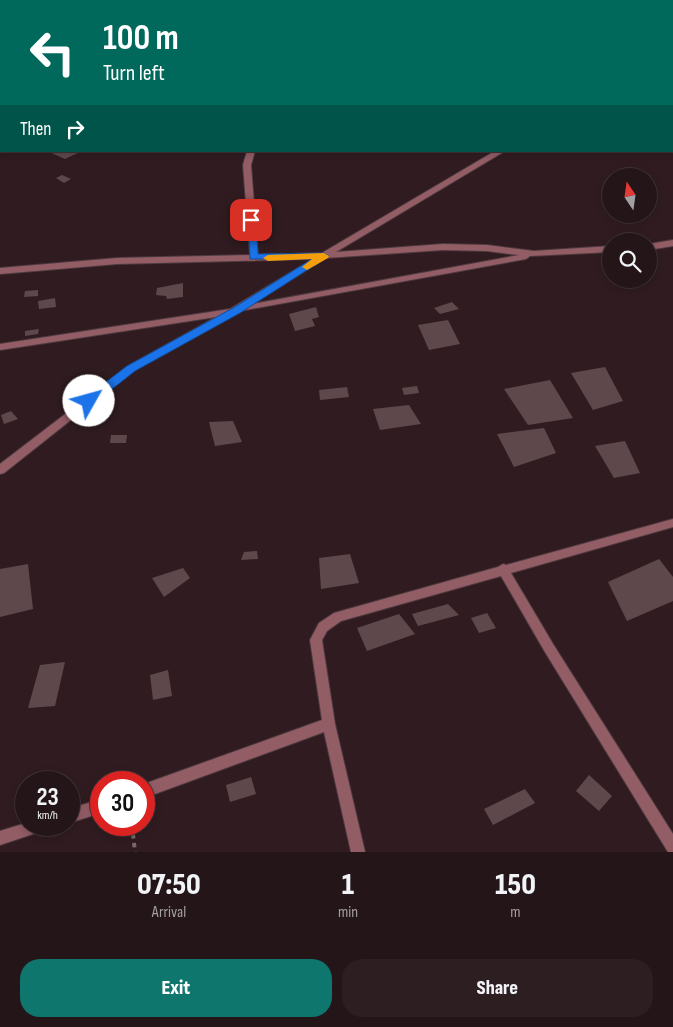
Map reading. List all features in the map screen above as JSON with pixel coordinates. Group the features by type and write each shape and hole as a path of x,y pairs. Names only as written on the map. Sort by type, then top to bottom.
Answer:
{"street":[{"path":"251,152 247,165 254,257"},
{"path":"0,470 131,368 236,310 499,152"},
{"path":"657,246 673,243"},
{"path":"0,271 108,261 324,256 443,247 486,248 534,254"},
{"path":"0,347 236,310 534,254 602,250"},
{"path":"358,852 329,724 316,640 323,627 338,616 673,523"},
{"path":"503,569 549,648 673,847"},
{"path":"155,788 329,724"},
{"path":"0,838 15,833"}],"path":[{"path":"133,836 135,852"}],"building":[{"path":"49,152 80,152 65,159"},
{"path":"62,175 71,179 64,183 56,178"},
{"path":"183,283 183,297 167,299 166,296 156,295 157,288"},
{"path":"38,290 38,296 24,297 25,291"},
{"path":"55,298 56,307 39,309 38,301"},
{"path":"452,302 459,309 440,314 434,308"},
{"path":"316,307 319,317 312,319 315,326 295,331 289,314"},
{"path":"448,320 460,344 429,350 418,325"},
{"path":"39,329 38,334 25,336 25,331"},
{"path":"605,367 623,401 593,410 571,373"},
{"path":"550,380 573,418 528,425 504,389"},
{"path":"417,386 419,393 404,395 402,388"},
{"path":"347,387 349,397 320,400 319,390"},
{"path":"409,405 421,424 380,430 373,409"},
{"path":"11,411 18,419 4,424 1,415"},
{"path":"233,421 242,442 215,446 209,422"},
{"path":"544,428 556,453 514,467 497,434"},
{"path":"111,435 127,435 126,443 110,443"},
{"path":"625,441 640,473 614,478 595,446"},
{"path":"257,551 258,559 241,560 244,552"},
{"path":"350,554 359,583 321,589 319,558"},
{"path":"659,559 673,577 673,601 627,621 608,582"},
{"path":"28,564 33,609 0,617 0,569"},
{"path":"183,568 190,578 164,597 152,578"},
{"path":"448,604 459,615 418,626 412,614"},
{"path":"487,613 496,628 479,633 471,618"},
{"path":"399,614 415,634 367,651 357,628"},
{"path":"65,662 55,706 28,708 40,665"},
{"path":"168,670 172,696 153,700 150,675"},
{"path":"589,775 612,796 599,811 576,791"},
{"path":"251,777 256,794 230,802 226,785"},
{"path":"525,789 535,803 493,825 484,809"}],"slow traffic":[{"path":"268,258 324,256 307,267"}],"route":[{"path":"89,401 131,368 236,310 324,256 254,257 251,220"}]}
